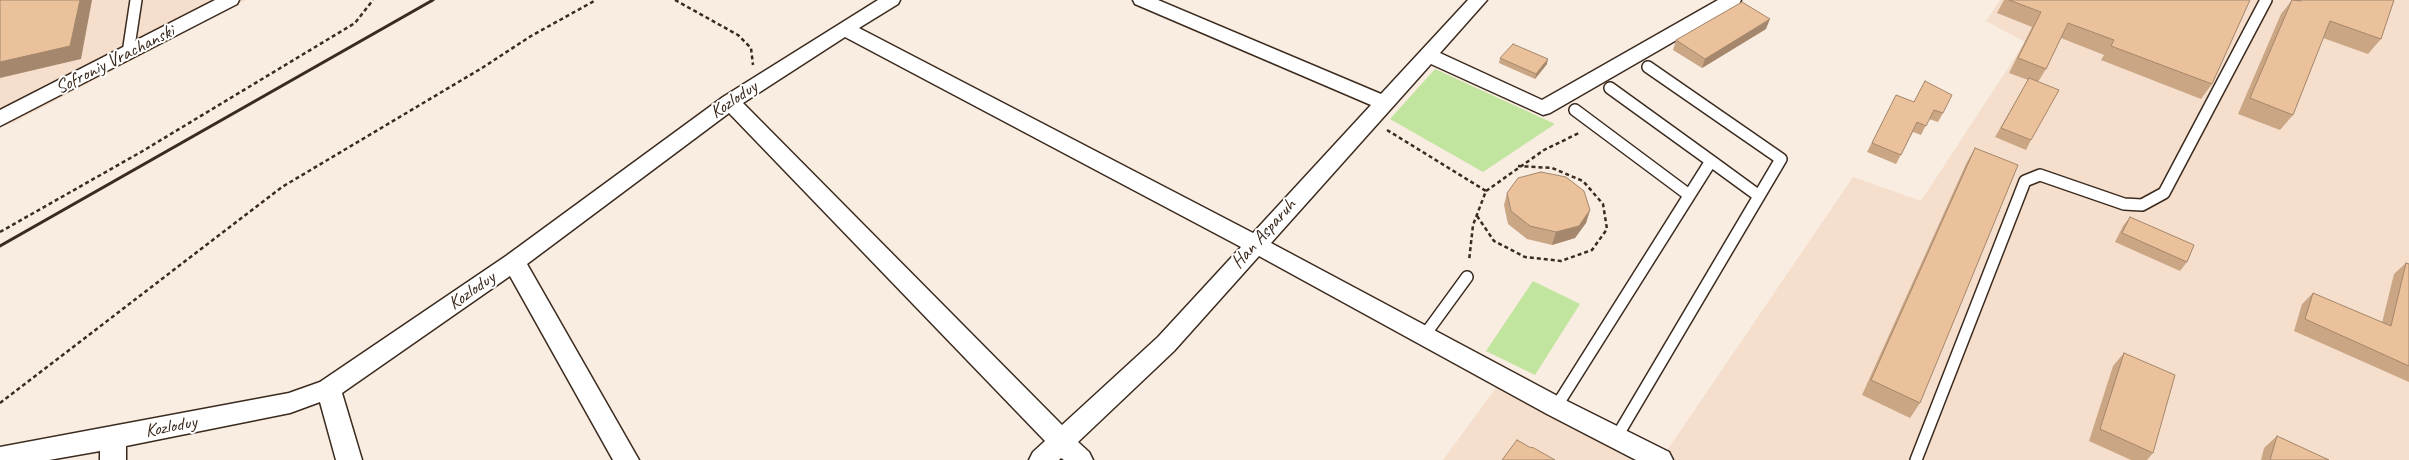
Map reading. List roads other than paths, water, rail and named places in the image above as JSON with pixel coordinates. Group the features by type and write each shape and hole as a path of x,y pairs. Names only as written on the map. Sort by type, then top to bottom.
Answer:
{"street":[{"name":"Sofroniy Vrachanski","path":"0,119 230,0"},
{"name":"Kozloduy","path":"0,458 113,449 290,403 329,389 514,262 730,102 891,0"},
{"path":"1142,0 1384,103"},
{"name":"Han Asparuh","path":"1042,460 1166,344 1255,244 1478,0"},
{"path":"1427,56 1543,108 1732,0"},
{"path":"845,29 1255,244 1556,407 1660,460"},
{"path":"730,102 1080,460"},
{"path":"514,262 626,460"},
{"path":"329,389 349,460"}],"lane":[{"path":"128,53 136,0"},
{"path":"1916,460 2025,181 2040,175 2124,204 2142,205 2164,193 2266,0"},
{"path":"1616,438 1781,159 1648,67"},
{"path":"1610,88 1759,196"},
{"path":"1575,110 1689,195"},
{"path":"1556,407 1711,161"},
{"path":"1424,336 1467,277"}],"railway":[{"path":"0,246 433,0"}]}
